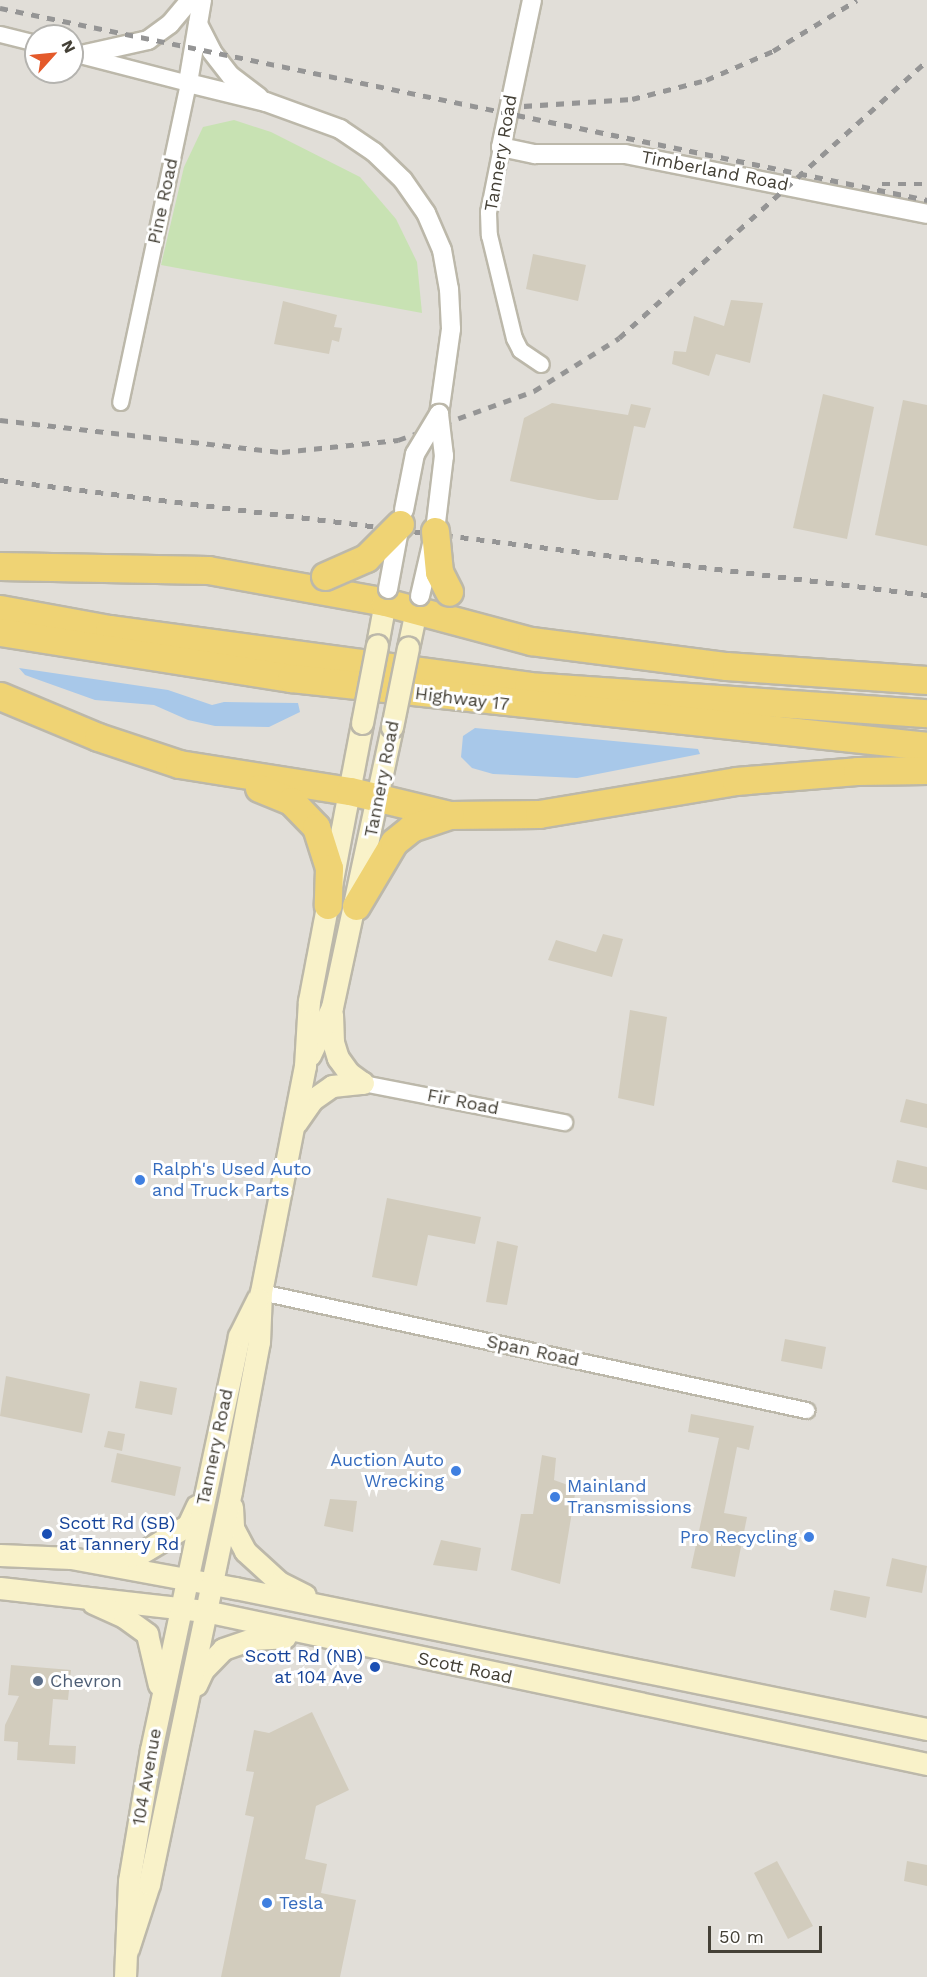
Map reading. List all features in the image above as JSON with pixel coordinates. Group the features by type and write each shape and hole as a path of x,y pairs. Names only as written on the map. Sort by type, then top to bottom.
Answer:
{"highway":[{"path":"292,583 325,576 366,558 400,524"},
{"path":"435,531 439,572 456,604 485,622 531,641"},
{"path":"0,566 163,568 292,583 387,596 418,603 531,641 726,666 927,680"},
{"name":"Highway 17","path":"0,609 109,629 528,686 927,713"},
{"name":"Highway 17","path":"0,632 291,678 927,746"},
{"path":"0,696 139,752 215,771 277,793 309,817 326,853 328,905"},
{"path":"215,771 350,791 450,815 539,814 736,782 857,771 927,770"},
{"path":"356,906 394,842 411,828 450,815"}],"main road":[{"name":"Tannery Road","path":"205,1611 231,1491 259,1342 261,1292 305,1066 309,1001 387,596"},
{"name":"Tannery Road","path":"305,1066 332,1007 356,906 418,603"},
{"path":"332,1007 333,1042 338,1058 349,1073 363,1083"},
{"path":"291,1131 312,1100 332,1086 363,1083"},
{"name":"Tannery Road","path":"181,1606 239,1336 261,1292"},
{"path":"71,1558 138,1556 188,1525 205,1489"},
{"path":"231,1491 233,1528 245,1551 279,1582 324,1606"},
{"name":"Scott Road","path":"0,1555 71,1558 210,1583 927,1729"},
{"name":"Scott Road","path":"0,1588 70,1593 181,1606 312,1636 927,1764"},
{"path":"70,1593 124,1617 147,1634 161,1700"},
{"name":"104 Avenue","path":"125,1977 128,1949 129,1881 161,1700 181,1606"},
{"name":"104 Avenue","path":"128,1949 149,1884 205,1611"},
{"path":"186,1708 203,1670 223,1649 252,1639 312,1636"}],"street":[{"path":"84,53 148,40 170,24 190,0"},
{"name":"Pine Road","path":"120,402 188,83 202,0"},
{"name":"Tannery Road","path":"532,0 488,212 492,251 514,338 520,350 541,364"},
{"path":"198,24 212,52 231,76 266,102"},
{"path":"0,34 24,40"},
{"path":"84,56 188,83"},
{"name":"Tannery Road","path":"188,83 266,102 340,129 374,152 403,180 426,213 442,250 449,289 447,360 439,414 444,456 435,531 418,603"},
{"name":"Timberland Road","path":"501,147 534,154 626,154 927,214"},
{"name":"Tannery Road","path":"387,596 415,454 439,414"},
{"name":"Fir Road","path":"363,1083 564,1122"},
{"name":"Span Road","path":"261,1292 806,1410"}],"shaded area":[{"path":"0,0 927,0 927,1977 0,1977"}],"green space":[{"path":"234,120 271,132 360,177 396,219 417,262 422,313 161,265 184,167 203,127"}],"water":[{"path":"19,668 168,690 212,705 224,702 298,703 300,712 269,727 215,726 188,720 154,705 95,700 25,675"},
{"path":"475,728 698,749 700,754 577,778 493,774 472,768 461,757 463,736"}],"building":[{"path":"533,254 586,265 578,301 526,289"},
{"path":"731,300 763,303 750,363 716,354 709,376 672,364 674,351 686,352 694,316 724,326"},
{"path":"283,301 337,315 334,327 342,328 339,342 332,340 329,354 274,344"},
{"path":"823,394 874,407 847,539 793,528"},
{"path":"903,400 927,405 927,546 875,535"},
{"path":"552,403 628,415 631,404 651,408 645,428 634,426 618,500 598,500 510,481 524,418"},
{"path":"603,934 623,939 612,977 548,960 556,940 596,952"},
{"path":"630,1010 667,1017 654,1106 618,1098"},
{"path":"906,1099 927,1104 927,1128 900,1122"},
{"path":"897,1160 927,1167 927,1190 892,1182"},
{"path":"387,1198 481,1217 475,1244 428,1235 417,1286 372,1277"},
{"path":"497,1241 518,1246 507,1305 486,1302"},
{"path":"785,1339 826,1347 822,1369 781,1361"},
{"path":"6,1376 90,1394 82,1433 0,1416"},
{"path":"140,1381 177,1388 172,1415 135,1408"},
{"path":"691,1414 754,1426 749,1450 737,1447 724,1513 747,1517 735,1577 691,1568 719,1438 688,1432"},
{"path":"108,1431 125,1434 122,1451 104,1447"},
{"path":"117,1453 181,1467 175,1496 111,1482"},
{"path":"542,1455 556,1458 554,1480 576,1488 560,1584 511,1570 521,1514 533,1514"},
{"path":"330,1499 357,1501 353,1532 324,1526"},
{"path":"441,1540 481,1548 477,1571 433,1565"},
{"path":"892,1558 927,1566 922,1593 886,1586"},
{"path":"834,1590 870,1597 866,1618 830,1610"},
{"path":"11,1665 71,1670 68,1700 53,1699 49,1745 76,1746 75,1764 17,1760 18,1742 4,1741 5,1725 19,1696 8,1695"},
{"path":"312,1712 349,1790 316,1806 305,1859 327,1864 321,1893 356,1900 340,1977 221,1977 254,1817 245,1815 254,1772 246,1771 254,1730 269,1733"},
{"path":"777,1861 813,1926 788,1939 754,1873"},
{"path":"907,1861 927,1865 927,1886 904,1881"}],"railway":[{"path":"508,107 632,99 706,80 773,51 857,0"},
{"path":"0,8 927,200"},
{"path":"0,420 282,452 398,440 534,391 619,338 927,61"},
{"path":"882,184 927,184"},
{"path":"0,480 927,595"}],"place":[{"name":"Ralph's Used Auto and Truck Parts","path":"140,1180"},
{"name":"Auction Auto Wrecking","path":"456,1471"},
{"name":"Mainland Transmissions","path":"555,1497"},
{"name":"Scott Rd (SB) at Tannery Rd","path":"47,1534"},
{"name":"Pro Recycling","path":"809,1537"},
{"name":"Scott Rd (NB) at 104 Ave","path":"375,1667"},
{"name":"Chevron","path":"38,1681"},
{"name":"Tesla","path":"267,1903"}]}
